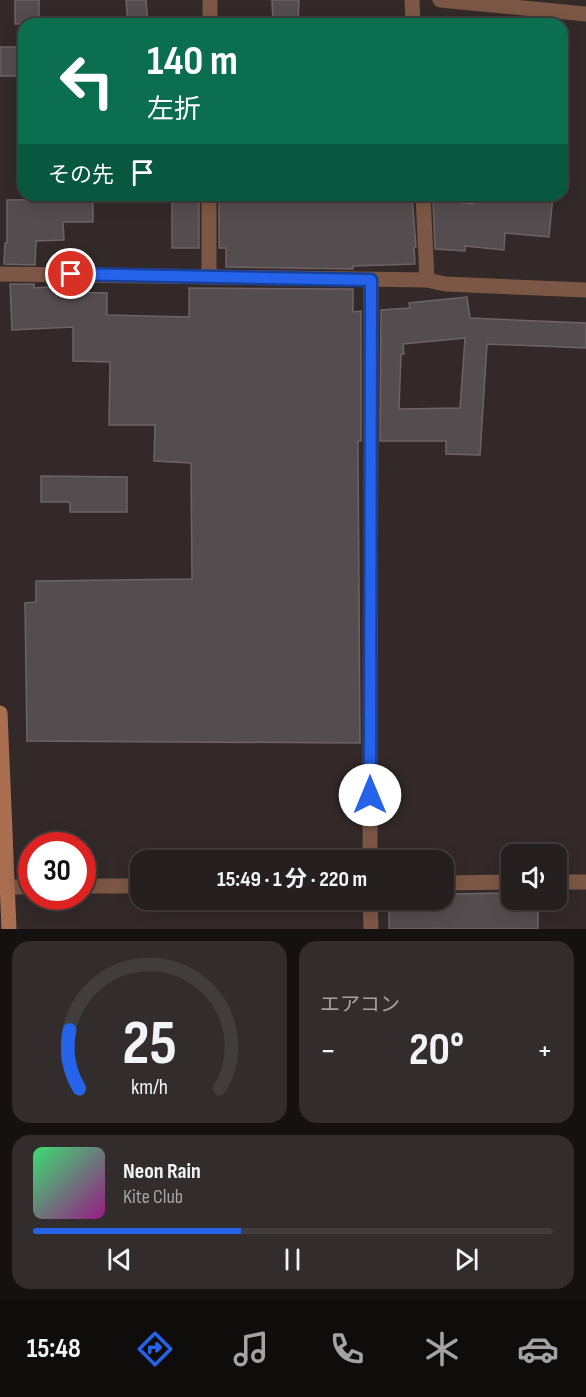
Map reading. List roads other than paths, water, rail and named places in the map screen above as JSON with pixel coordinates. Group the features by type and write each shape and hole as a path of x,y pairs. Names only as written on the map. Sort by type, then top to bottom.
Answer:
{"main road":[{"path":"0,713 4,887 9,929"}],"street":[{"path":"210,0 210,18"},
{"path":"412,0 413,18"},
{"path":"440,0 586,14"},
{"path":"209,201 209,277"},
{"path":"423,201 427,280"},
{"path":"0,274 427,280 445,284 586,290"},
{"path":"370,850 371,280"},
{"path":"454,883 501,882"},
{"path":"567,882 586,882"},
{"path":"96,886 130,886"},
{"path":"370,910 371,929"}]}
